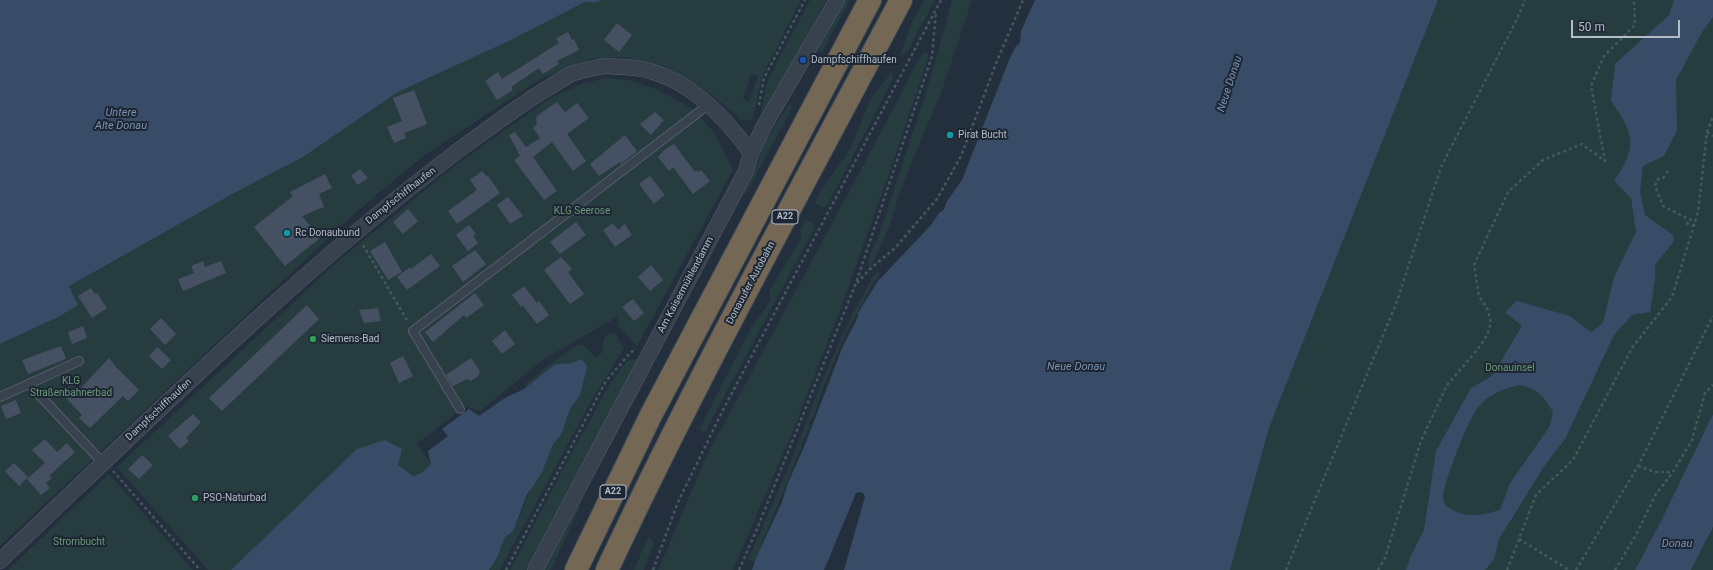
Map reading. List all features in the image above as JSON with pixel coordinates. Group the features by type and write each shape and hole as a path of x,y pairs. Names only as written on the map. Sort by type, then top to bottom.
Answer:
{"highway":[{"name":"A22","path":"576,570 651,415 870,0"},
{"name":"Donauufer Autobahn","path":"607,570 672,436 745,293 901,0"}],"street":[{"name":"Am Kaisermühlendamm","path":"535,570 746,171 751,153 763,128 837,0"},
{"name":"Dampfschiffhaufen","path":"0,561 287,291 355,232 401,194 513,110 571,75 606,66 639,68 660,73 687,87 708,105 722,118 751,153"}],"lane":[{"path":"460,409 413,331 708,105"},
{"path":"0,396 79,361"},
{"path":"29,384 104,462"}],"path":[{"path":"758,107 764,78 805,0"},
{"path":"653,570 678,502 724,408 941,0"},
{"path":"856,283 870,268 895,248 937,199 960,156 1023,0"},
{"path":"1286,570 1396,304 1441,167 1525,0"},
{"path":"1378,570 1385,558 1421,441 1446,385 1478,349 1487,335 1491,323 1488,310 1479,296 1474,265 1508,192 1543,160 1582,144 1605,161 1590,86 1604,56 1635,25 1634,0"},
{"path":"739,570 856,283 932,56 936,9"},
{"path":"1507,570 1536,495 1573,460 1632,348 1672,297 1698,212 1707,132 1713,116"},
{"path":"1707,132 1713,136"},
{"path":"1668,171 1663,178 1658,179 1655,186 1663,206 1695,222"},
{"path":"1686,223 1694,226"},
{"path":"355,232 413,331"},
{"path":"1576,570 1638,466 1713,316"},
{"path":"506,570 606,381 631,352 636,350"},
{"path":"1615,570 1636,535 1656,494 1673,472 1692,440 1706,393 1713,385"},
{"path":"104,462 200,570"},
{"path":"1638,466 1655,472 1673,472"},
{"path":"1519,539 1569,570"}],"green space":[{"name":"KLG Straßenbahnerbad","path":"602,0 801,0 762,77 753,118 749,121 739,119 738,116 704,89 666,66 628,58 617,57 591,59 540,79 422,157 355,213 0,546 0,344 58,317 77,304 68,286 236,192 303,157 398,92 509,41 585,2 597,2","holes":["751,74 758,76 749,102 743,99"]},
{"path":"810,0 826,0 800,51 760,119 768,80"},
{"path":"845,0 850,0 822,52 818,50"},
{"path":"925,0 935,0 907,52 900,56 914,17"},
{"path":"952,0 972,0 942,90 901,189 889,227 870,269 868,266 869,256 878,238 930,80"},
{"name":"Donauinsel","path":"1438,0 1713,0 1713,414 1661,521 1635,570 1230,570 1269,428"},
{"path":"926,52 928,53 928,59 839,313 793,431 733,570 658,570 707,455 922,54"},
{"path":"892,71 893,79 830,200 826,206 823,207 815,203 821,191 850,149 870,101"},
{"name":"KLG Seerose","path":"605,78 628,80 654,88 695,110 715,134 733,170 637,346 619,327 617,317 544,359 480,411 465,406 417,444 431,464 422,473 413,476 397,465 231,570 208,570 117,467 337,262 453,167 552,97 579,85"},
{"path":"789,104 793,106 746,194 744,194 758,164 761,148"},
{"path":"806,219 814,224 815,227 705,432 699,430 751,328 771,300 769,291 802,238 800,231"},
{"path":"876,272 881,274 874,282 844,337 755,563 748,560 794,454 821,384 841,338"},
{"path":"609,333 616,335 624,348 592,399 500,570 489,570 497,558 505,537 511,533 516,525 529,492 526,384 552,362 578,345 586,347 596,357 600,355 603,349 604,339"},
{"path":"628,360 639,360 526,570 510,570 569,458 616,374"},
{"name":"Strombucht","path":"109,474 193,570 8,570"},
{"path":"577,506 580,507 551,570 542,570"},
{"path":"1713,527 1713,570 1691,570"},
{"path":"648,537 653,541 653,546 644,570 634,570"}],"water":[{"name":"Untere Alte Donau","path":"0,0 602,0 597,2 585,2 509,41 398,92 303,157 236,192 69,286 78,305 58,317 0,344"},
{"name":"Neue Donau","path":"1035,0 1438,0 1269,428 1230,570 844,570 865,497 863,493 860,492 856,493 824,570 752,570 782,502 788,483 804,447 843,346 858,317 858,313 878,281 931,225 940,212 943,211 947,201 962,180 1009,60 1016,46 1020,43 1021,31"},
{"path":"1674,0 1713,0 1713,17 1702,32 1676,80 1677,131 1664,156 1643,166 1640,192 1645,215 1673,235 1674,241 1655,265 1655,280 1650,312 1632,315 1614,335 1565,439 1545,465 1499,539 1494,559 1485,570 1406,570 1424,530 1436,451 1471,388 1492,376 1522,326 1505,312 1517,301 1570,316 1591,332 1603,323 1614,277 1636,232 1631,198 1614,181 1627,159 1630,149 1630,140 1625,122 1611,101 1615,64 1669,15","holes":["1519,385 1531,389 1543,397 1553,412 1550,426 1510,483 1500,510 1478,515 1466,515 1459,513 1446,506 1443,497 1444,489 1469,422 1479,406 1488,398 1497,392"]},
{"path":"582,360 586,364 587,368 580,395 570,409 561,435 553,444 542,472 527,494 514,529 505,537 497,558 489,570 231,570 357,449 385,440 402,449 398,465 413,476 422,473 431,464 428,451 448,436 442,429 469,409 479,416 505,398 524,389 554,365 571,363"},
{"name":"Donau","path":"1713,414 1713,527 1691,570 1635,570 1661,521"}],"building":[{"path":"617,23 632,35 619,52 604,40"},
{"path":"568,32 572,40 574,39 579,50 557,61 559,64 543,74 539,68 511,87 513,90 497,100 485,81 498,72 502,79 559,43 556,38"},
{"path":"414,90 427,124 404,133 406,138 394,143 387,127 402,121 393,98"},
{"path":"557,102 565,112 577,103 589,118 567,134 586,161 573,171 552,142 533,157 557,191 544,200 514,160 520,156 509,135 515,132 526,147 540,138 533,128 537,124 537,116"},
{"path":"655,112 664,120 651,135 640,124"},
{"path":"625,135 637,151 621,164 620,162 599,176 590,164"},
{"path":"674,144 695,172 697,170 699,172 701,170 710,181 693,194 673,167 669,171 658,157 664,150"},
{"path":"360,169 368,178 358,185 351,176"},
{"path":"482,171 487,177 488,176 500,193 457,224 448,211 477,190 470,180"},
{"name":"Rc Donaubund","path":"325,174 332,188 319,194 324,207 302,216 320,238 285,266 254,227 293,196 290,192"},
{"path":"650,176 665,195 654,204 639,184"},
{"path":"508,197 523,216 510,224 497,205"},
{"path":"408,209 418,221 403,234 393,222"},
{"path":"576,222 586,235 560,254 550,242"},
{"path":"613,223 618,230 625,224 632,235 615,247 603,230"},
{"path":"469,225 476,234 473,236 478,243 468,251 456,235"},
{"path":"385,242 402,272 388,280 370,251"},
{"path":"475,250 486,264 463,282 452,266"},
{"path":"431,254 440,266 407,290 397,277 410,267 411,269"},
{"path":"561,257 572,269 568,272 584,294 570,304 544,270"},
{"path":"203,261 205,267 221,261 226,273 183,291 178,279 194,273 191,266"},
{"path":"651,265 663,280 650,291 638,277"},
{"path":"524,286 537,303 539,301 549,315 537,324 512,295"},
{"path":"91,288 95,294 97,293 107,308 92,318 78,296"},
{"path":"475,293 484,305 466,318 464,315 433,342 425,332"},
{"path":"633,299 644,313 634,321 622,307"},
{"path":"307,305 319,319 222,411 209,398"},
{"path":"378,308 381,321 364,323 359,310"},
{"path":"161,318 176,334 165,345 150,329"},
{"path":"83,326 87,338 72,344 68,332"},
{"path":"505,330 515,344 502,354 492,341"},
{"path":"61,346 66,359 28,374 22,360"},
{"path":"157,347 171,360 162,369 149,356"},
{"path":"403,356 413,376 399,383 390,363"},
{"path":"109,358 139,390 128,401 123,396 90,428 79,418 82,415 65,397 77,386 80,389"},
{"path":"471,358 480,371 478,376 471,381 467,379 453,386 446,375"},
{"path":"16,400 21,413 6,419 1,406"},
{"path":"193,414 201,422 186,438 189,441 180,449 168,436"},
{"path":"45,439 57,452 67,443 75,452 49,476 52,478 46,483 50,488 41,495 27,479 45,463 32,450"},
{"path":"142,455 153,465 139,479 128,469"},
{"path":"14,463 28,477 19,486 5,471"}],"place":[{"name":"Dampfschiffhaufen","path":"803,60"},
{"name":"Pirat Bucht","path":"950,135"},
{"name":"Rc Donaubund","path":"287,233"},
{"name":"Siemens-Bad","path":"313,339"},
{"name":"PSO-Naturbad","path":"195,498"}]}
